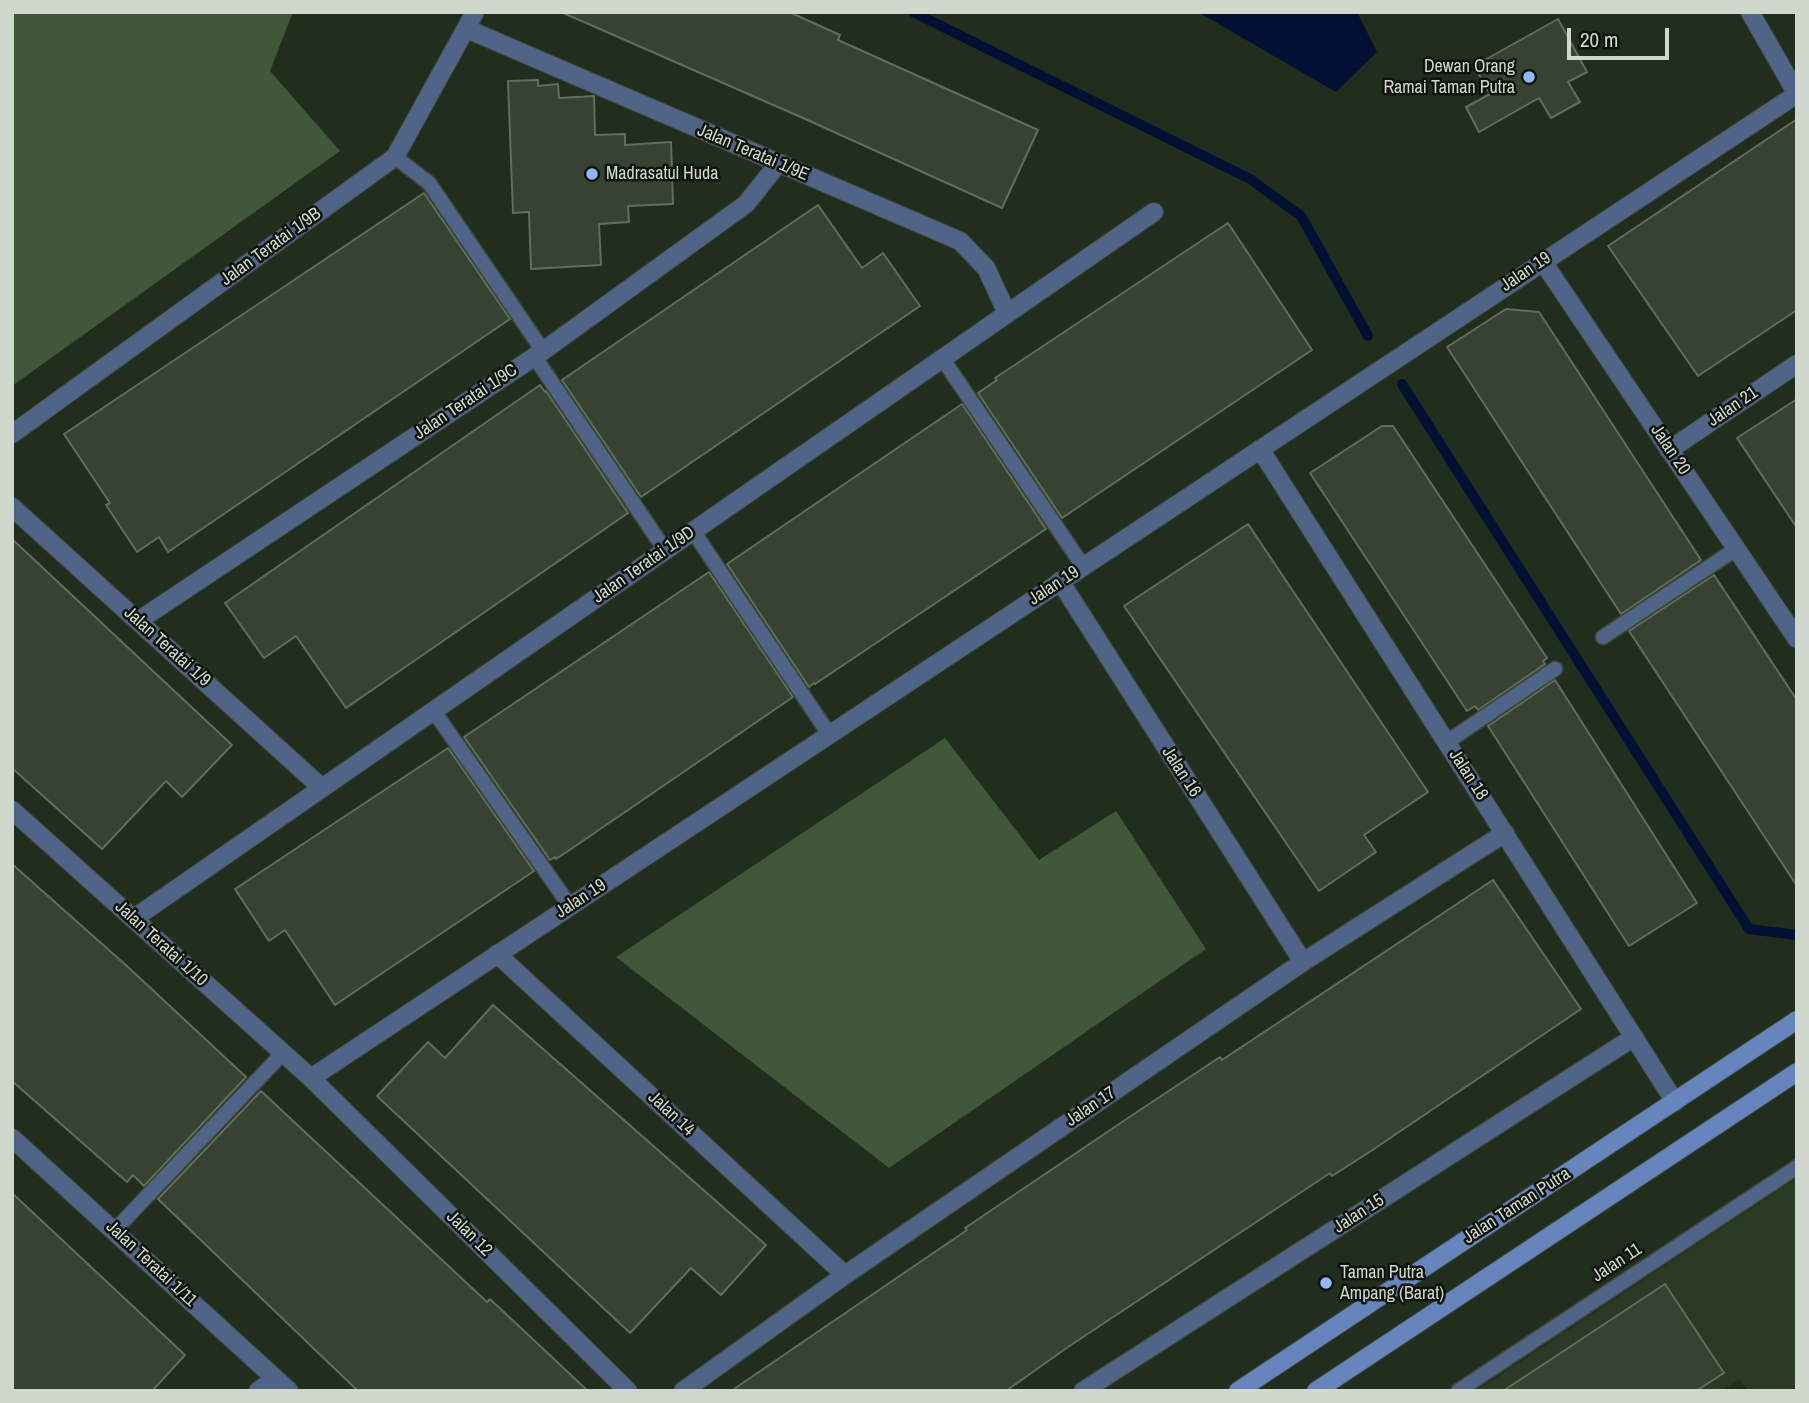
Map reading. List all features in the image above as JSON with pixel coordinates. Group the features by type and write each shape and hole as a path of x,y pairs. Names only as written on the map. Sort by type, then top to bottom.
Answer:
{"street":[{"name":"Jalan Teratai 1/9B","path":"12,434 395,157 475,12"},
{"path":"1749,12 1797,94"},
{"name":"Jalan Teratai 1/9E","path":"467,29 960,241 986,268 1007,313"},
{"name":"Jalan 19","path":"311,1078 1797,94"},
{"name":"Jalan Teratai 1/9C","path":"138,621 538,353 746,204 778,164"},
{"name":"Jalan Teratai 1/9D","path":"134,919 1154,212"},
{"name":"Jalan 20","path":"1543,261 1797,639"},
{"name":"Jalan 21","path":"1669,450 1797,364"},
{"name":"Jalan 18","path":"1260,449 1675,1102"},
{"name":"Jalan Teratai 1/9","path":"12,507 322,788"},
{"name":"Jalan 16","path":"1060,581 1303,962"},
{"name":"Jalan Teratai 1/10","path":"12,810 311,1078"},
{"name":"Jalan 17","path":"683,1391 845,1275 1303,962 1505,833"},
{"name":"Jalan 14","path":"497,954 845,1275"},
{"name":"Jalan Taman Putra","path":"1238,1391 1797,1020"},
{"name":"Jalan 15","path":"1083,1391 1634,1037"},
{"path":"1316,1391 1797,1072"},
{"name":"Jalan 12","path":"311,1078 628,1391"},
{"name":"Jalan Teratai 1/11","path":"12,1138 289,1391"},
{"path":"258,1391 275,1378"}],"lane":[{"path":"395,157 429,183 665,550"},
{"path":"942,358 1083,566"},
{"path":"693,531 829,734"},
{"path":"1604,637 1736,549"},
{"path":"1447,742 1555,669"},
{"path":"433,710 570,906"},
{"path":"114,1231 283,1053"},
{"name":"Jalan 11","path":"1458,1391 1797,1167"}],"shaded area":[{"path":"12,12 293,12 270,71 340,151 12,386"},
{"path":"945,738 1039,860 1116,811 1206,949 889,1168 616,957"},
{"path":"1797,1178 1797,1391 1748,1391 1739,1379 1721,1391 1476,1391"}],"water":[{"path":"1198,12 1357,12 1377,52 1336,92"}],"building":[{"path":"561,12 789,12 840,35 838,40 1038,130 1002,208"},
{"name":"Dewan Orang Ramai Taman Putra","path":"1558,19 1587,72 1568,82 1580,102 1551,118 1539,98 1479,132 1466,107 1490,94 1474,66"},
{"name":"Madrasatul Huda","path":"538,80 538,86 558,84 559,98 594,96 595,135 625,134 625,145 671,142 673,204 628,206 629,222 599,224 601,265 531,269 529,212 513,213 508,81"},
{"path":"1797,119 1797,310 1698,376 1608,246"},
{"path":"424,193 510,319 168,552 159,537 137,552 106,505 110,503 64,434"},
{"path":"818,205 862,268 883,253 920,306 641,497 562,380"},
{"path":"1228,223 1312,350 1062,518 978,393 997,380 995,378"},
{"path":"1506,309 1539,312 1701,560 1621,614 1447,347"},
{"path":"540,385 628,513 346,708 296,636 264,658 225,603"},
{"path":"1797,399 1797,528 1737,438"},
{"path":"962,404 1046,529 809,687 727,564"},
{"path":"1382,426 1393,426 1547,658 1543,661 1545,664 1478,710 1475,706 1467,711 1310,473"},
{"path":"1248,524 1428,792 1364,835 1376,852 1319,891 1124,606"},
{"path":"12,539 232,745 182,797 166,781 102,849 12,768"},
{"path":"709,572 793,697 574,847 550,860 464,737"},
{"path":"1714,575 1797,700 1797,886 1629,631"},
{"path":"1555,680 1697,903 1629,946 1488,726"},
{"path":"448,748 534,871 335,1005 285,930 269,941 235,889"},
{"path":"12,864 246,1077 144,1186 133,1175 127,1182 12,1081"},
{"path":"1493,880 1581,1009 1371,1151 1332,1176 1330,1173 1006,1391 731,1391 1131,1116 1220,1057 1222,1060"},
{"path":"493,1005 766,1245 721,1295 691,1268 630,1333 377,1096 428,1042 445,1058"},
{"path":"261,1091 487,1302 490,1299 588,1391 358,1391 158,1199"},
{"path":"12,1193 185,1355 152,1391 12,1391"},
{"path":"1665,1284 1724,1373 1696,1391 1503,1391"}],"waterway":[{"path":"913,12 1250,179 1301,216 1368,336"},
{"path":"1402,384 1749,929 1797,935"}],"place":[{"name":"Dewan Orang Ramai Taman Putra","path":"1529,77"},
{"name":"Madrasatul Huda","path":"592,174"},
{"name":"Taman Putra Ampang (Barat)","path":"1326,1283"}]}
